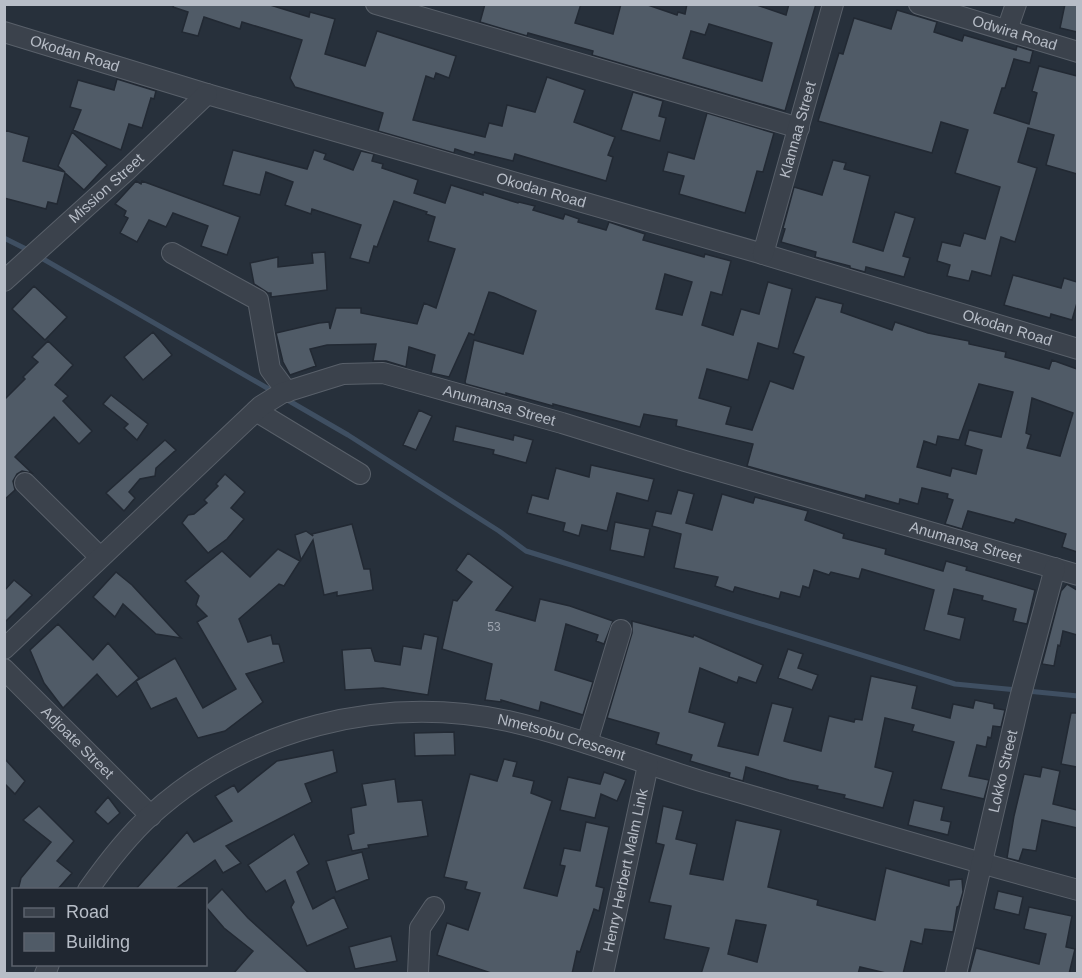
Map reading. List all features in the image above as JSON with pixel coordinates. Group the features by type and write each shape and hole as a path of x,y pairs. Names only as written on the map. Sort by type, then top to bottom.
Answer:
{"street":[{"path":"376,4 799,128"},
{"name":"Klannaa Street","path":"763,254 833,4"},
{"name":"Odwira Road","path":"920,4 1077,52"},
{"path":"1007,30 1016,4"},
{"name":"Okodan Road","path":"4,32 207,94 763,254 1077,349"},
{"name":"Mission Street","path":"4,281 207,94"},
{"path":"172,253 258,300 270,369 285,392"},
{"name":"Anumansa Street","path":"4,649 259,409 285,392 343,374 383,373 562,423 1077,575"},
{"path":"259,409 360,474"},
{"path":"25,483 100,557"},
{"name":"Lokko Street","path":"956,974 1020,698 1055,568"},
{"path":"587,743 621,630"},
{"name":"Adjoate Street","path":"4,669 151,816"},
{"name":"Nmetsobu Crescent","path":"89,888 112,856 151,816 200,777 246,750 306,728 348,718 402,712 440,712 507,721 587,743 648,765 1077,890"},
{"name":"Henry Herbert Malm Link","path":"603,974 648,765"},
{"path":"418,974 420,928 434,907"}],"building":[{"path":"174,4 267,4 309,17 310,12 335,19 325,54 365,66 377,31 456,56 449,78 436,73 434,79 426,76 413,120 485,137 489,123 502,126 507,105 535,112 547,77 585,90 574,122 615,137 608,155 613,157 606,181 515,154 513,161 475,152 474,155 455,149 454,153 378,131 383,113 295,87 290,78 302,40 242,22 240,29 204,17 198,36 182,32 188,12 173,7"},
{"path":"485,4 581,4 575,23 613,34 621,4 645,4 677,15 678,12 685,14 687,4 754,4 786,15 789,4 816,4 785,111 592,55 593,51 528,33 527,36 480,22","holes":["709,24 772,43 762,81 683,58 691,31 705,35"]},
{"path":"1065,4 1077,4 1077,32 1060,28"},
{"path":"897,10 937,22 934,32 962,41 964,35 1016,50 1017,46 1033,51 1030,63 1014,59 994,113 1029,124 1037,93 1032,91 1039,66 1077,76 1077,174 1046,165 1054,135 1028,128 1018,162 1037,168 1015,242 1001,237 991,276 972,271 969,281 947,276 950,265 937,261 942,242 960,246 964,233 985,239 1000,187 955,173 968,130 941,122 932,153 818,121 839,53 843,54 854,18 891,29"},
{"path":"117,79 156,91 154,99 151,98 142,128 129,124 121,150 73,130 81,110 70,107 78,80 114,90"},
{"path":"633,92 663,101 659,116 666,118 660,141 621,130"},
{"path":"707,113 774,133 763,172 757,171 745,213 679,194 684,176 663,171 668,152 694,159"},
{"path":"4,130 29,137 23,161 65,172 58,166 72,132 107,165 84,190 65,173 57,204 48,202 46,209 4,198"},
{"path":"233,150 307,169 314,150 326,154 324,159 353,170 361,151 374,154 372,161 383,164 382,168 418,180 414,193 445,203 451,185 483,195 483,192 535,206 533,210 563,219 565,214 579,219 578,222 606,230 609,222 645,234 643,240 704,257 705,254 731,261 722,295 711,292 702,325 733,335 741,309 759,314 768,282 792,289 778,349 758,343 748,380 707,369 699,398 731,407 726,424 752,430 770,381 793,389 804,357 793,353 816,297 843,304 841,312 892,330 895,322 928,333 969,341 969,344 1006,352 1005,357 1049,369 1052,360 1077,369 1077,552 1062,547 1066,534 1016,519 1014,523 968,511 962,529 945,524 953,500 947,498 948,494 922,488 918,504 900,499 899,504 866,495 865,499 747,466 753,444 676,426 677,420 644,414 640,427 466,384 474,340 523,354 536,311 494,293 489,292 474,335 469,333 449,377 431,373 435,355 409,347 406,367 386,361 373,361 376,344 327,345 310,349 316,366 290,375 283,362 276,333 329,322 330,329 336,308 361,308 361,313 417,324 424,303 436,308 455,249 428,241 435,217 394,201 369,263 350,258 361,225 312,209 311,214 285,205 293,182 266,172 260,195 223,185","holes":["665,274 692,282 682,315 656,309","979,384 1013,392 1001,437 969,430 965,445 982,450 976,474 952,468 950,476 917,467 924,441 936,445 938,436 959,440","1032,398 1073,413 1060,456 1027,448 1031,435 1026,433"]},
{"path":"833,160 846,163 844,169 870,176 853,242 883,251 895,212 915,218 903,256 910,258 904,277 866,267 865,272 850,268 850,266 815,257 816,252 781,242 794,187 822,195"},
{"path":"136,181 141,184 142,181 240,217 227,255 201,246 208,226 173,213 166,227 149,220 137,242 120,233 128,218 124,216 126,211 115,204"},
{"path":"325,252 327,290 271,297 271,293 254,284 250,263 278,257 278,267 313,263 312,253"},
{"path":"1013,275 1061,288 1064,278 1077,282 1077,303 1072,320 1051,314 1050,318 1004,305"},
{"path":"34,286 67,317 45,340 12,309"},
{"path":"153,332 172,355 143,380 124,357"},
{"path":"48,341 73,365 55,385 68,396 63,401 92,431 79,444 54,417 15,457 32,473 22,471 17,474 13,481 15,490 4,500 4,400 38,362 32,357"},
{"path":"111,395 148,424 137,440 124,428 128,424 103,404"},
{"path":"419,410 432,416 416,450 403,445"},
{"path":"456,426 513,440 514,435 533,440 526,463 493,454 494,450 453,441"},
{"path":"165,440 176,450 156,468 155,476 140,479 129,492 135,498 124,511 106,493"},
{"path":"591,465 654,479 648,501 617,493 607,531 582,525 579,536 563,531 565,523 527,513 532,495 548,499 556,468 589,477"},
{"path":"225,474 245,492 231,508 244,519 227,539 208,553 182,523 188,515 194,514 207,503 204,500 218,486 216,484"},
{"path":"678,490 694,494 686,523 712,530 722,494 753,503 755,497 808,511 805,520 844,534 843,538 886,549 885,554 943,571 946,561 967,567 966,570 1035,590 1027,624 1013,621 1016,609 982,600 983,596 954,589 948,614 965,618 960,640 924,630 934,590 862,569 859,579 831,572 829,575 814,570 809,588 803,586 800,597 781,592 779,599 735,587 733,592 715,586 718,577 674,568 681,534 652,526 656,511 671,514"},
{"path":"615,522 650,529 644,557 610,550"},
{"path":"352,524 364,569 370,569 373,590 337,596 337,592 324,595 313,540 301,560 295,535 306,531 313,536 312,534"},
{"path":"278,549 300,561 284,586 279,584 239,619 248,642 271,635 273,644 279,644 284,662 246,674 263,702 225,731 198,738 176,698 151,709 136,681 175,658 203,708 236,689 197,622 207,616 196,605 199,596 185,581 222,551 250,577"},
{"path":"468,553 513,587 496,610 535,621 540,599 570,606 613,621 604,644 596,641 598,635 566,624 555,670 593,682 583,715 541,702 539,711 501,700 501,702 485,700 492,664 442,649 453,600 457,601 472,582 456,570"},
{"path":"116,572 132,585 181,638 156,634 123,604 115,617 93,597"},
{"path":"14,580 32,595 4,623 4,591"},
{"path":"1067,584 1077,590 1077,635 1063,631 1054,666 1042,664 1061,591"},
{"path":"632,621 693,637 694,635 763,665 756,683 739,677 737,683 700,668 689,712 725,723 718,746 758,755 772,703 793,708 784,741 821,751 829,716 854,722 855,719 862,720 871,676 917,686 912,708 950,718 953,704 973,708 975,700 994,704 994,708 1005,710 1001,727 993,726 991,738 988,737 986,747 977,745 969,776 989,780 984,799 941,789 954,742 912,731 914,725 885,718 875,767 893,772 883,808 844,798 845,795 817,789 818,786 746,767 743,781 729,777 730,773 690,761 692,755 656,744 659,733 607,718 632,633"},
{"path":"58,624 93,660 108,643 139,678 117,697 97,674 63,708 44,683 30,650"},
{"path":"424,634 438,637 428,695 383,688 345,690 342,650 371,648 375,661 400,665 403,646 421,649"},
{"path":"788,649 803,654 798,668 818,675 812,690 778,678"},
{"path":"1071,713 1077,713 1077,767 1061,764"},
{"path":"454,732 455,755 415,756 414,733"},
{"path":"333,750 337,772 305,784 312,802 226,846 241,863 223,873 215,860 177,888 137,888 187,832 194,842 232,821 215,796 234,785 238,792 277,761"},
{"path":"4,758 25,781 15,794 4,783"},
{"path":"504,759 517,762 513,776 534,781 531,793 552,801 524,888 557,896 565,866 560,865 564,848 580,851 586,822 609,827 596,886 604,888 599,911 594,909 580,952 577,951 572,974 494,974 437,955 447,923 468,930 480,893 465,889 467,882 444,877 470,774 497,781"},
{"path":"1042,767 1060,771 1053,804 1077,810 1077,828 1042,820 1036,851 1023,849 1019,861 1007,858 1024,774 1040,777"},
{"path":"604,772 626,780 617,801 601,794 595,818 560,810 568,777 600,784"},
{"path":"395,779 398,802 422,800 428,836 368,845 369,848 352,851 348,835 354,833 351,808 366,805 362,784"},
{"path":"108,797 120,813 108,824 95,812"},
{"path":"914,800 944,807 941,820 951,822 948,835 908,825"},
{"path":"39,806 74,841 57,861 72,873 59,888 18,888 21,878 51,842 23,820"},
{"path":"663,806 683,811 676,839 697,844 690,874 723,880 736,820 781,830 768,887 818,900 817,905 875,920 886,868 949,886 949,880 962,879 963,892 957,907 953,932 925,929 922,944 911,941 903,974 890,974 860,967 858,974 701,974 709,948 664,939 671,906 649,902 664,845 656,843","holes":["736,920 766,925 757,962 728,954"]},
{"path":"294,834 309,864 297,872 313,909 334,897 348,928 307,946 291,907 294,902 285,880 266,892 248,865"},
{"path":"362,852 369,879 336,892 326,861"},
{"path":"222,889 248,918 310,974 233,974 253,951 224,928 207,908 207,904"},
{"path":"998,891 1023,897 1019,915 994,909"},
{"path":"1029,907 1072,916 1066,947 1075,949 1069,974 969,974 976,948 1039,964 1046,934 1024,929"},
{"path":"391,936 397,961 355,969 349,947"}],"waterway":[{"path":"4,238 30,251"},
{"path":"38,256 274,392"},
{"path":"284,398 348,435 499,531 526,551 955,684 1017,690"},
{"path":"1027,691 1078,696"}]}
